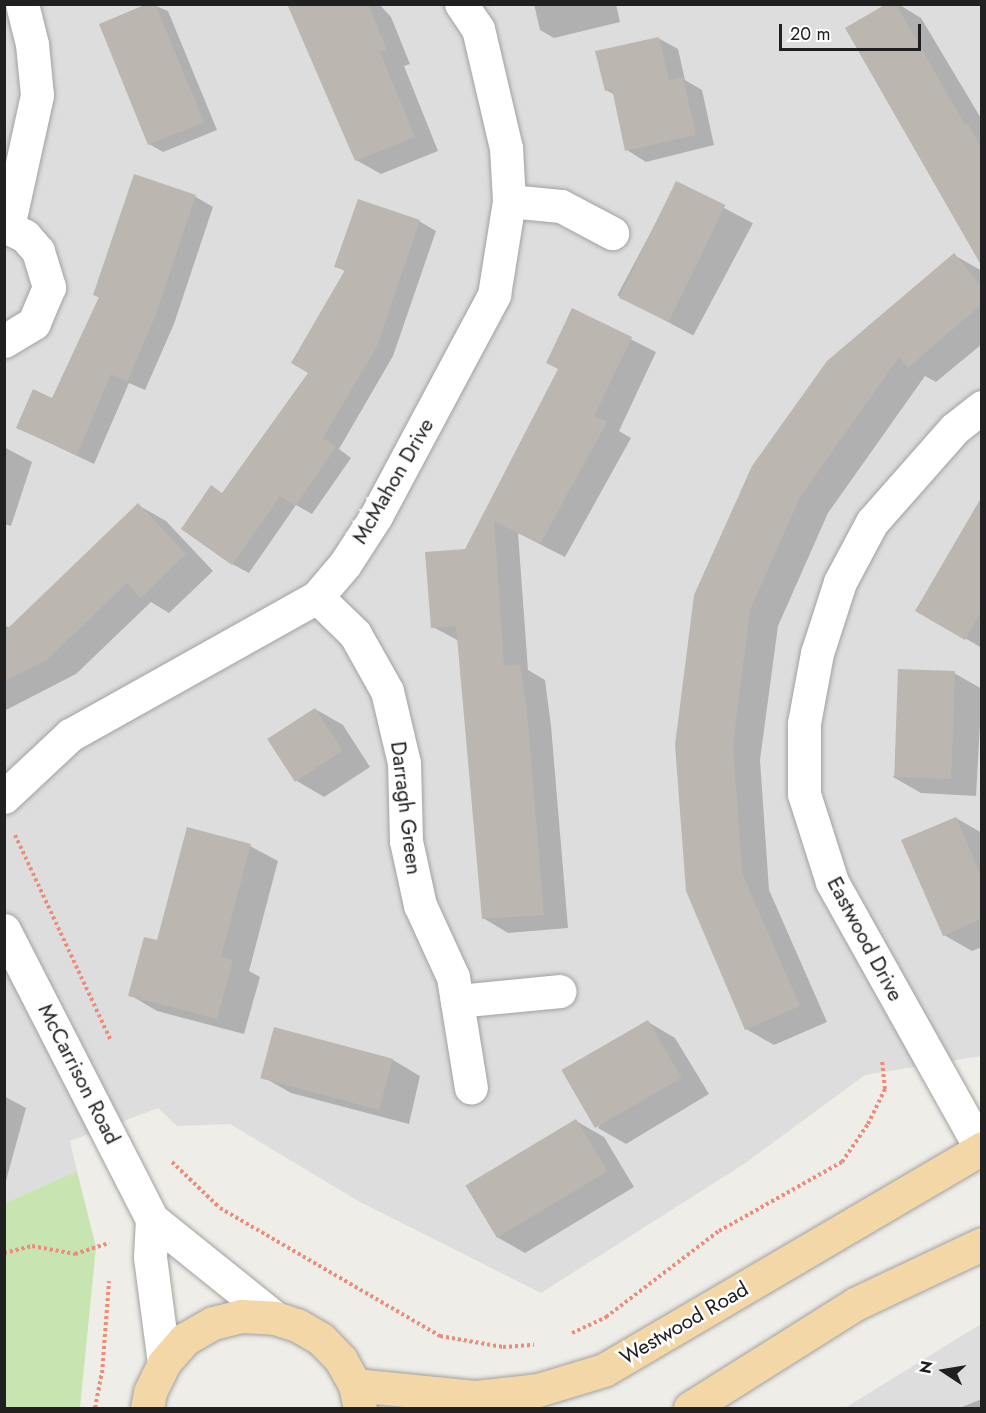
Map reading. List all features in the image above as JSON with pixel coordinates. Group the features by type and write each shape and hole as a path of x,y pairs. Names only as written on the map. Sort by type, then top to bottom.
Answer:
{"main road":[{"name":"Westwood Road","path":"358,1397 476,1397 538,1390 604,1370 981,1149"},
{"path":"690,1408 855,1304 981,1244"},
{"path":"147,1408 150,1392 164,1363 185,1340 213,1323 241,1316 274,1318 297,1325 321,1340 341,1360 358,1397"}],"street":[{"path":"4,341 34,323 49,287 38,251 7,227 37,95 32,44 22,4"},
{"name":"McMahon Drive","path":"7,810 70,735 317,597 345,564 376,516 494,295 509,201 506,148 478,30 461,4"},
{"path":"509,201 561,206 612,233"},
{"name":"Eastwood Drive","path":"981,407 955,428 872,522 840,582 817,653 804,723 804,794 832,882 981,1149"},
{"name":"Darragh Green","path":"317,597 355,634 387,691 404,763 406,841 420,904 453,977 471,1088"},
{"name":"McCarrison Road","path":"4,930 152,1219 274,1318"},
{"path":"457,1001 560,991"},
{"path":"152,1219 150,1257 164,1363"}],"path":[{"path":"7,810 113,1044"},
{"path":"565,1337 606,1317 719,1231 842,1162 868,1124 885,1089 880,1052"},
{"path":"170,1160 220,1208 440,1336 503,1347 538,1345"},
{"path":"110,1231 113,1242 112,1253"},
{"path":"4,1253 32,1246 75,1254 113,1242"},
{"path":"95,1408 102,1373 109,1277"}],"shaded area":[{"path":"5,5 981,5 981,1056 865,1075 744,1164 541,1293 360,1202 230,1124 177,1126 158,1108 70,1141 77,1171 5,1203"},
{"path":"981,1324 981,1408 845,1408"}],"green space":[{"path":"77,1171 96,1247 80,1408 5,1408 5,1203"}],"building":[{"path":"147,4 155,4 204,122 148,145 99,24"},
{"path":"287,4 368,4 387,50 380,52 415,137 355,161"},
{"path":"886,4 896,4 965,125 968,124 981,147 981,265 845,28"},
{"path":"659,37 669,80 683,77 696,135 625,151 612,89 605,91 595,51"},
{"path":"134,174 196,195 156,314 127,382 111,374 77,455 16,428 33,389 52,398 99,297 93,295"},
{"path":"676,181 725,205 668,322 619,298"},
{"path":"358,199 420,220 377,346 323,438 336,447 295,506 280,496 232,565 181,529 211,485 222,493 308,373 291,363 345,270 334,267"},
{"path":"954,253 981,286 981,305 908,368 899,357 800,497 750,610 733,744 742,873 800,1006 745,1030 686,891 675,745 694,595 752,466 827,361"},
{"path":"572,308 632,337 594,416 607,422 540,544 494,521 504,666 520,664 527,711 544,915 482,919 456,626 431,628 425,552 465,549 558,369 546,363"},
{"path":"981,498 981,611 965,640 915,611"},
{"path":"138,503 186,554 141,598 127,583 48,659 4,681 4,632"},
{"path":"898,669 955,671 951,779 894,777"},
{"path":"315,708 343,751 295,782 267,739"},
{"path":"956,817 981,876 981,919 943,936 901,840"},
{"path":"187,827 251,844 221,957 233,960 217,1019 128,996 144,937 157,940"},
{"path":"648,1020 682,1078 595,1128 561,1070"},
{"path":"274,1027 393,1059 379,1110 260,1078"},
{"path":"576,1119 607,1171 497,1238 465,1185"}]}
